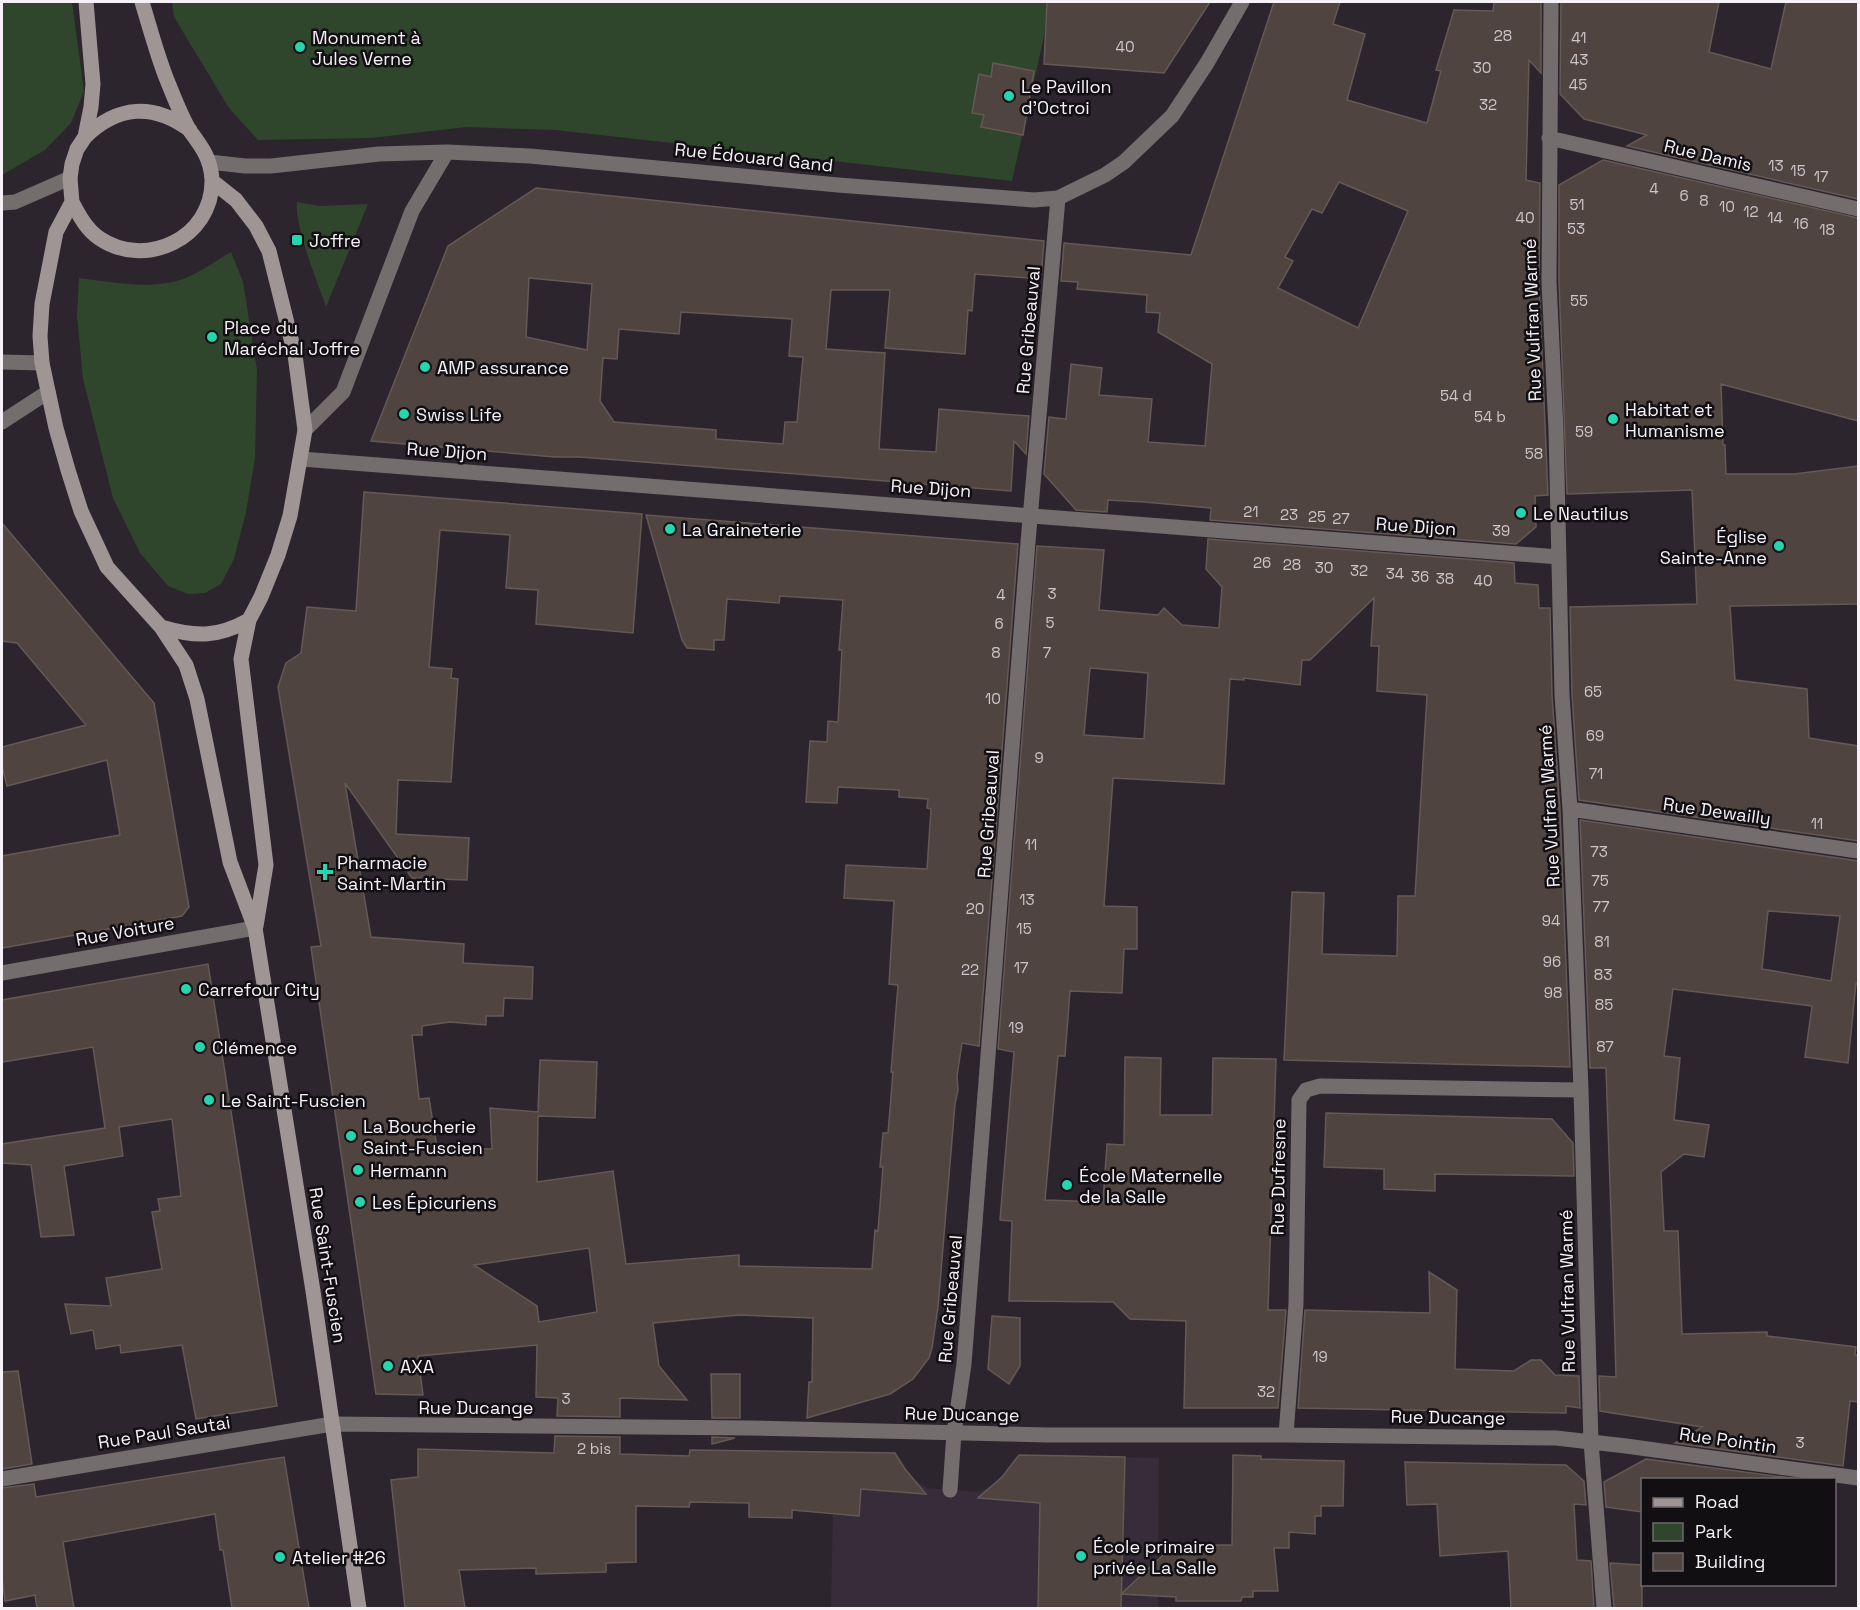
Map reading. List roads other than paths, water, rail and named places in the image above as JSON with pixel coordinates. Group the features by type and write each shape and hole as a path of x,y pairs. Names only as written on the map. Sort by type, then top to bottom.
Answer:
{"main road":[{"path":"86,2 93,84 92,106 85,137 75,156 70,178 72,202 82,222 98,238 118,248 140,252 162,249 182,238 198,223 208,203 212,181 209,162 202,145 190,130 167,81 142,2"},
{"path":"85,137 112,116 136,111 161,113 190,130"},
{"path":"72,202 57,232 42,304 42,363 56,428 81,511 107,567 161,627 186,634 210,634 232,629 249,620 261,597 278,555 290,516 305,430 295,355 269,251 256,226 236,200 212,181"},
{"name":"Rue Saint-Fuscien","path":"249,620 241,658 266,865 255,928"},
{"name":"Rue Saint-Fuscien","path":"161,627 186,665 197,699 230,862 255,928 359,1608"}],"street":[{"path":"1058,198 1105,175 1124,162 1172,116 1207,63 1242,2"},
{"name":"Rue Vulfran Warmé","path":"1551,2 1549,282 1556,430 1562,695 1570,810 1581,1090 1591,1442 1604,1608"},
{"name":"Rue Damis","path":"1549,138 1858,209"},
{"path":"305,430 343,392 412,211 447,152"},
{"name":"Rue Édouard Gand","path":"209,162 271,166 379,154 447,152 530,156 837,186 1022,200 1058,198"},
{"path":"2,203 15,202 70,178"},
{"name":"Rue Gribeauval","path":"950,1490 954,1434 964,1364 1058,198"},
{"path":"2,362 42,363"},
{"path":"2,422 48,392"},
{"name":"Rue Dijon","path":"301,459 1559,557"},
{"name":"Rue Dewailly","path":"1570,810 1858,850"},
{"name":"Rue Voiture","path":"2,973 255,928"},
{"name":"Rue Dufresne","path":"1286,1435 1296,1304 1299,1100 1306,1089 1320,1086 1581,1090"},
{"name":"Rue Ducange","path":"332,1424 749,1428 954,1434 1556,1438 1591,1442"},
{"name":"Rue Paul Sautai","path":"2,1479 332,1424"},
{"name":"Rue Pointin","path":"1591,1442 1858,1478"}],"place":[{"name":"Monument à Jules Verne","path":"300,47"},
{"name":"Le Pavillon d'Octroi","path":"1009,96"},
{"name":"Joffre","path":"297,240"},
{"name":"Place du Maréchal Joffre","path":"212,337"},
{"name":"AMP assurance","path":"425,367"},
{"name":"Swiss Life","path":"404,414"},
{"name":"Habitat et Humanisme","path":"1613,419"},
{"name":"Le Nautilus","path":"1521,513"},
{"name":"La Graineterie","path":"670,529"},
{"name":"Église Sainte-Anne","path":"1779,546"},
{"name":"Pharmacie Saint-Martin","path":"325,872"},
{"name":"Carrefour City","path":"186,989"},
{"name":"Clémence","path":"200,1047"},
{"name":"Le Saint-Fuscien","path":"209,1100"},
{"name":"La Boucherie Saint-Fuscien","path":"351,1136"},
{"name":"Hermann","path":"358,1170"},
{"name":"École Maternelle de la Salle","path":"1067,1185"},
{"name":"Les Épicuriens","path":"360,1202"},
{"name":"AXA","path":"388,1366"},
{"name":"École primaire privée La Salle","path":"1081,1556"},
{"name":"Atelier #26","path":"280,1557"}]}
